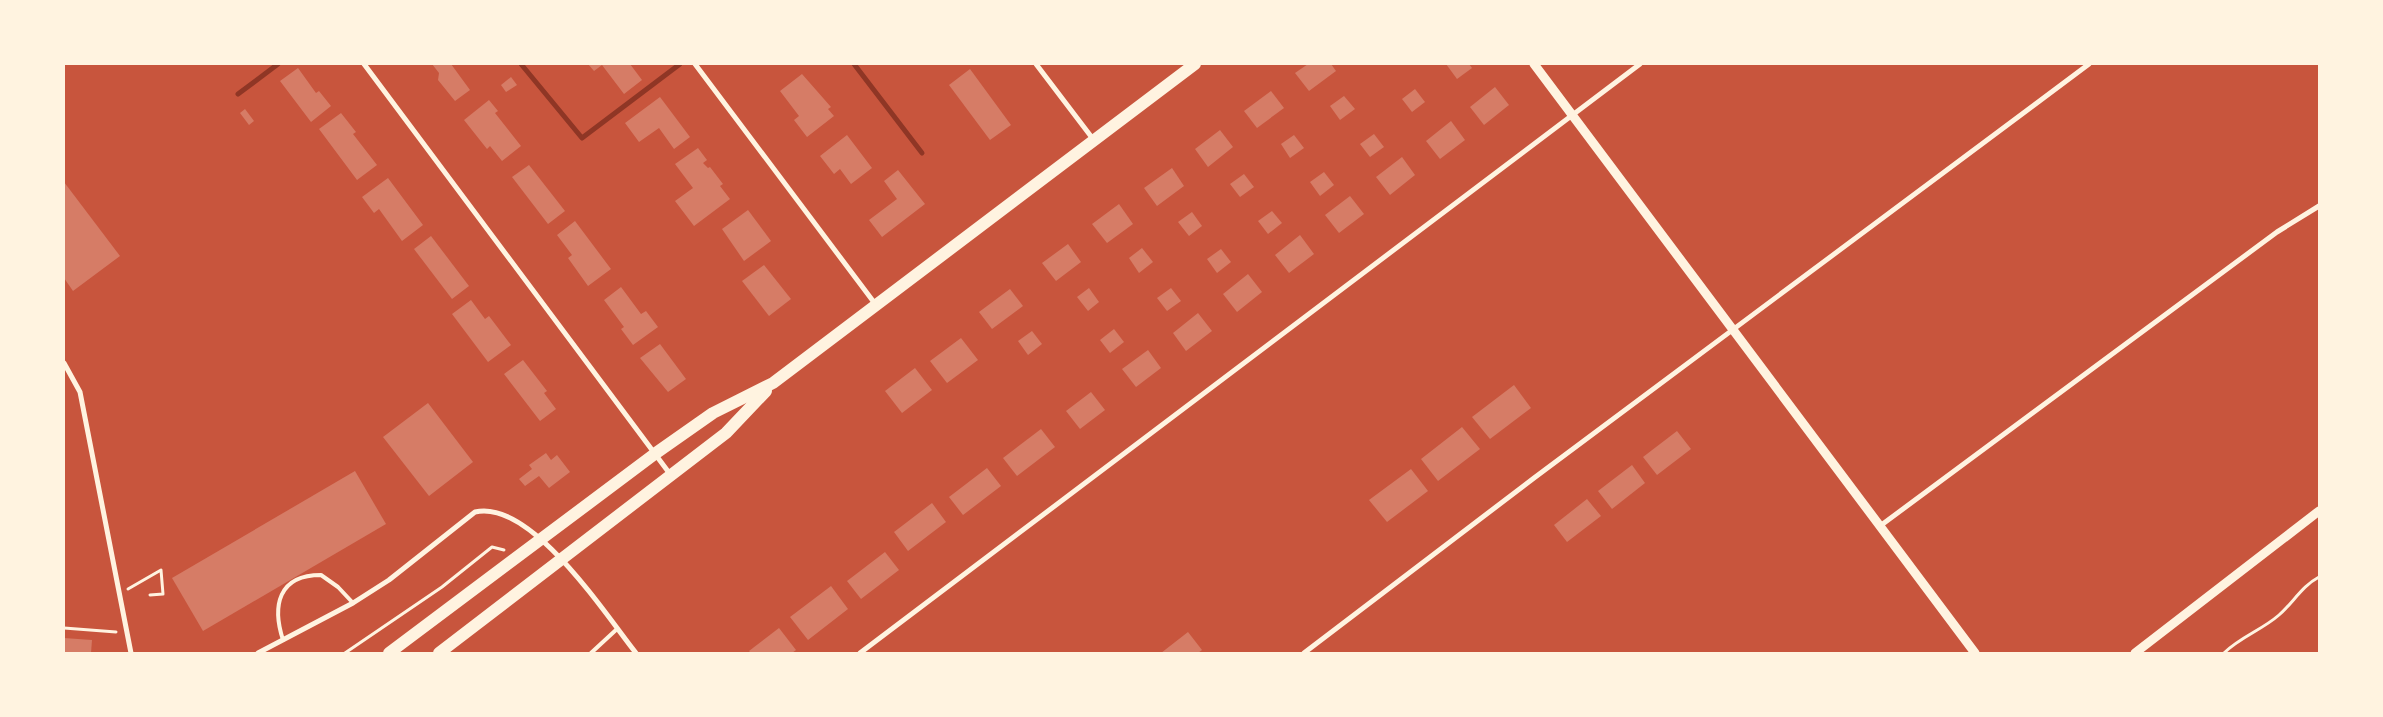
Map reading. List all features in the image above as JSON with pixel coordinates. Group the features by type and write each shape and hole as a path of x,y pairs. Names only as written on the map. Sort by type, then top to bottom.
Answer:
{"main road":[{"path":"389,653 656,453 713,413 773,383 1195,64"},
{"path":"439,653 726,433 773,383"}],"street":[{"path":"364,64 672,476"},
{"path":"695,64 877,306"},
{"path":"1036,64 1094,140"},
{"path":"1534,64 1975,653"},
{"path":"860,653 1640,64"},
{"path":"1304,653 2089,64"},
{"path":"1880,526 2277,232 2319,206"},
{"path":"64,362 80,392 131,653"},
{"path":"258,653 353,603 389,580 475,512 485,510 500,512 518,522 563,559 636,653"},
{"path":"2135,653 2319,511"}],"lane":[{"path":"283,640 279,626 278,600 283,592 302,578 321,576 338,587 353,603"},
{"path":"591,653 617,629"}],"path":[{"path":"128,590 161,570 163,594 150,595"},
{"path":"2224,653 2243,637 2280,614 2307,584 2319,577"},
{"path":"64,628 117,632"}],"building":[{"path":"432,64 451,64 470,90 455,101 438,80 439,73"},
{"path":"588,64 630,64 642,80 624,94 602,65 594,71"},
{"path":"1308,64 1331,64 1336,71 1309,91 1295,73"},
{"path":"1446,64 1469,64 1472,68 1457,79"},
{"path":"298,68 316,93 319,91 331,106 311,122 280,81"},
{"path":"970,69 1011,125 990,140 949,85"},
{"path":"802,74 831,107 828,109 834,116 807,137 794,120 799,116 780,91"},
{"path":"511,77 517,85 506,92 501,85"},
{"path":"1495,87 1509,105 1484,125 1470,107"},
{"path":"1415,89 1425,102 1412,112 1402,99"},
{"path":"1271,91 1284,108 1257,128 1244,111"},
{"path":"1344,96 1355,109 1340,120 1330,106"},
{"path":"660,97 690,137 674,149 659,128 639,142 625,123"},
{"path":"489,100 498,111 495,113 521,146 502,161 490,146 487,149 464,120"},
{"path":"245,109 254,121 249,125 240,113"},
{"path":"341,113 356,132 353,134 377,165 357,180 319,129"},
{"path":"1451,121 1465,140 1440,159 1426,141"},
{"path":"1220,130 1233,147 1208,167 1195,149"},
{"path":"1374,134 1384,147 1370,157 1360,144"},
{"path":"847,135 872,168 851,184 840,169 834,174 820,156"},
{"path":"1294,135 1304,148 1290,158 1281,144"},
{"path":"698,148 707,160 703,163 708,168 710,167 723,184 720,186 730,199 694,226 675,201 693,188 675,164"},
{"path":"1402,157 1415,175 1390,195 1376,177"},
{"path":"529,165 565,211 548,224 512,177"},
{"path":"1172,168 1184,186 1157,206 1144,188"},
{"path":"898,170 925,204 882,237 869,220 897,199 884,181"},
{"path":"1324,172 1334,185 1320,196 1310,182"},
{"path":"1244,174 1254,187 1240,197 1230,184"},
{"path":"388,178 423,225 402,241 379,209 374,213 362,197"},
{"path":"64,182 120,256 73,291 64,278"},
{"path":"1350,196 1364,214 1339,233 1325,215"},
{"path":"1119,204 1133,224 1107,243 1092,224"},
{"path":"748,210 771,241 744,261 722,229"},
{"path":"1272,211 1282,223 1268,234 1258,221"},
{"path":"1192,212 1202,226 1189,236 1178,222"},
{"path":"575,221 611,269 588,286 568,258 572,255 557,235"},
{"path":"1300,235 1314,254 1289,273 1275,255"},
{"path":"431,236 469,286 452,299 414,249"},
{"path":"1068,244 1081,262 1056,281 1042,263"},
{"path":"1142,248 1153,262 1139,273 1129,258"},
{"path":"1221,249 1231,262 1217,273 1207,259"},
{"path":"764,265 791,299 769,316 742,281"},
{"path":"1248,274 1262,292 1237,312 1223,294"},
{"path":"621,287 641,314 646,311 658,327 633,345 621,329 624,327 604,300"},
{"path":"1089,288 1099,302 1088,311 1077,297"},
{"path":"1171,288 1181,301 1167,311 1157,298"},
{"path":"1010,289 1023,306 992,329 979,312"},
{"path":"471,300 485,319 489,316 511,345 488,362 452,314"},
{"path":"1198,313 1212,331 1186,351 1173,333"},
{"path":"1114,329 1124,342 1110,353 1100,340"},
{"path":"1032,331 1042,344 1028,355 1018,341"},
{"path":"961,338 978,360 947,383 930,361"},
{"path":"660,344 686,379 668,392 640,358"},
{"path":"1148,350 1161,368 1136,387 1122,369"},
{"path":"523,360 547,391 544,393 556,409 540,421 504,374"},
{"path":"915,368 932,390 902,413 885,391"},
{"path":"1514,385 1531,408 1490,439 1472,417"},
{"path":"1091,392 1105,410 1080,429 1066,411"},
{"path":"428,403 473,462 429,496 383,437"},
{"path":"1462,427 1480,449 1438,481 1421,459"},
{"path":"1041,429 1055,447 1017,476 1003,458"},
{"path":"1677,431 1691,449 1657,475 1643,457"},
{"path":"546,453 551,460 557,455 570,472 549,488 539,476 525,486 519,479 532,469 529,465"},
{"path":"1632,465 1645,483 1612,509 1598,491"},
{"path":"987,468 1001,486 963,515 949,497"},
{"path":"1411,469 1428,491 1387,522 1369,500"},
{"path":"355,471 386,524 203,631 172,578"},
{"path":"1587,499 1601,516 1567,542 1554,525"},
{"path":"932,503 946,522 908,551 894,532"},
{"path":"885,552 899,570 861,599 847,581"},
{"path":"831,586 848,609 808,640 790,617"},
{"path":"779,628 796,650 792,653 751,653 749,651"},
{"path":"1188,632 1202,650 1198,653 1161,653"},
{"path":"64,638 92,640 91,653 64,653"}],"waterway":[{"path":"238,94 278,64"},
{"path":"521,64 582,138 680,64"},
{"path":"854,64 922,153"}]}
